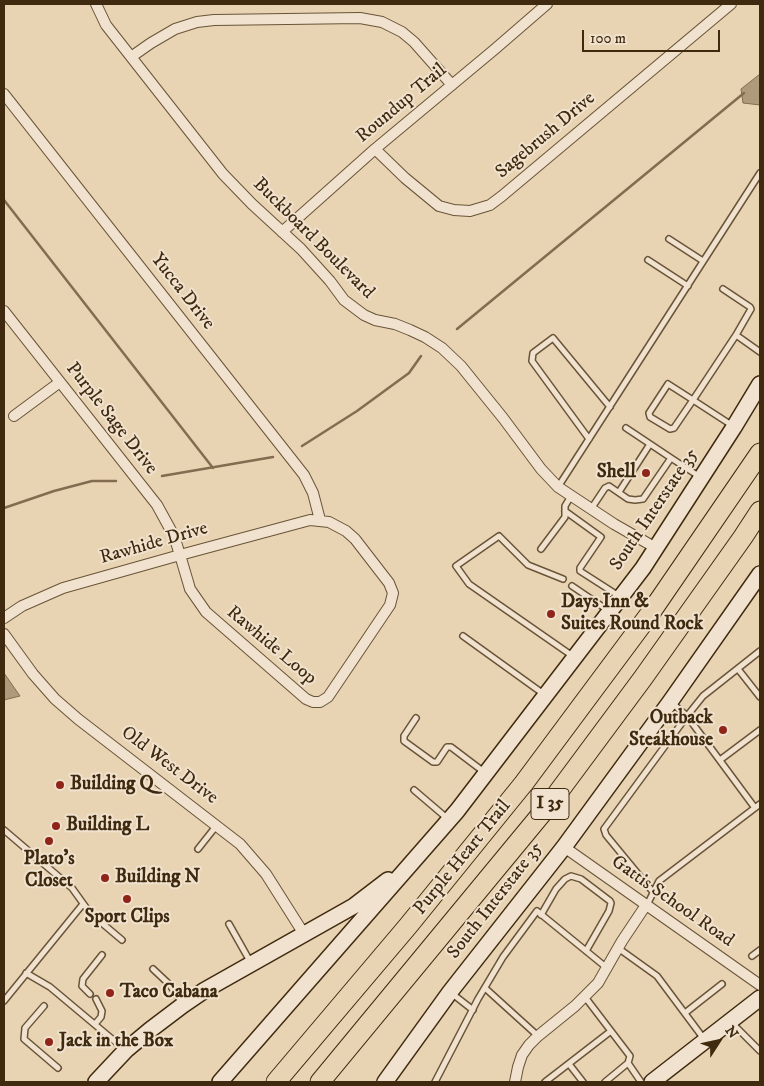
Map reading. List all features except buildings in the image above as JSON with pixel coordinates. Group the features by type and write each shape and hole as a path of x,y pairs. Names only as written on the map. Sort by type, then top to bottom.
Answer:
{"highway":[{"name":"Purple Heart Trail","path":"276,1082 414,919 524,783 649,615 760,453"},
{"name":"Purple Heart Trail","path":"320,1082 548,806 648,670 760,511"}],"main road":[{"name":"South Interstate 35","path":"220,1082 429,844 485,774 656,548 760,384"},
{"name":"South Interstate 35","path":"385,1082 450,992 564,847 670,702 760,574"},
{"name":"South Interstate 35","path":"96,1082 126,1050 183,1005 205,990 354,906 399,872 429,844"},
{"path":"652,1082 760,998"}],"street":[{"name":"Buckboard Boulevard","path":"96,4 106,25 223,174 301,249 354,308 375,320 395,324 425,337 450,355 503,418 541,469 558,487 656,548"},
{"name":"Roundup Trail","path":"282,232 375,149 547,4"},
{"name":"Sagebrush Drive","path":"375,149 405,178 439,206 454,210 470,210 490,205 731,4"},
{"path":"131,57 175,29 197,22 214,20 360,18 382,22 402,32 414,42 452,85"},
{"name":"Yucca Drive","path":"4,94 304,475 313,493 320,520"},
{"name":"Purple Sage Drive","path":"4,311 157,505 174,536 180,555"},
{"path":"14,416 60,382"},
{"name":"Rawhide Drive","path":"4,618 29,603 64,588 302,522 320,520"},
{"name":"Rawhide Loop","path":"180,555 190,589 211,618 306,699 320,702 328,697 390,605 393,593 389,583 355,539 336,524 320,520"},
{"name":"Old West Drive","path":"4,634 33,674 55,699 78,719 218,825 240,844 266,874 304,934"},
{"name":"Gattis School Road","path":"564,847 760,985"},
{"path":"515,1082 522,1055 538,1036 586,997 598,983 646,905"}],"lane":[{"path":"558,487 760,173"},
{"path":"668,239 704,261"},
{"path":"648,260 688,286"},
{"path":"723,290 751,309 736,335 693,400 674,428 670,429 650,417 649,413 668,384 693,400 734,427"},
{"path":"736,335 760,352"},
{"path":"589,439 532,361 533,353 553,338 610,407"},
{"path":"626,428 701,478"},
{"path":"619,492 650,444"},
{"path":"591,509 605,488 609,486 628,499 643,498 671,458"},
{"path":"541,549 565,517 565,506 571,496"},
{"path":"565,511 601,537 580,568 580,571 620,597"},
{"path":"563,579 528,564 499,536 456,566 469,584 574,657"},
{"path":"572,586 609,611"},
{"path":"463,636 545,695"},
{"path":"653,892 606,835 604,829 703,696 760,651"},
{"path":"738,669 760,697"},
{"path":"646,905 659,881 758,806 687,716 670,702"},
{"path":"416,718 404,736 404,741 433,762 437,762 447,747 451,747 485,774"},
{"path":"720,760 760,730"},
{"path":"414,790 449,820"},
{"path":"198,849 218,825"},
{"path":"4,830 72,888 90,913 122,940"},
{"path":"541,915 556,888 571,876 581,879 610,901 611,906 603,923 586,951"},
{"path":"4,1000 83,904"},
{"path":"435,1082 485,988 504,957 537,912 608,968"},
{"path":"229,924 251,964"},
{"path":"618,948 657,976 705,1041"},
{"path":"752,956 760,950"},
{"path":"90,994 82,986 83,979 102,955"},
{"path":"153,969 169,984 183,1005"},
{"path":"26,973 50,987 126,1050"},
{"path":"685,1013 722,984"},
{"path":"485,988 538,1036"},
{"path":"450,992 473,1010"},
{"path":"586,997 630,1056 628,1063 605,1082"},
{"path":"95,1024 101,1017 102,1011 96,999"},
{"path":"44,1006 25,1028 24,1039 58,1068"},
{"path":"730,1021 760,1051"},
{"path":"545,1082 611,1031"},
{"path":"628,1063 641,1082"},
{"path":"569,1064 583,1082"}],"shaded area":[{"path":"760,74 760,105 743,103 741,89"},
{"path":"4,673 20,696 4,700"}],"waterway":[{"path":"457,329 744,93"},
{"path":"4,200 213,468"},
{"path":"302,446 357,411 409,373 421,356"},
{"path":"162,476 273,457"},
{"path":"4,508 54,491 92,481 116,481"}],"place":[{"name":"Shell","path":"646,473"},
{"name":"Days Inn & Suites Round Rock","path":"551,614"},
{"name":"Outback Steakhouse","path":"723,730"},
{"name":"Building Q","path":"60,785"},
{"name":"Building L","path":"56,826"},
{"name":"Plato's Closet","path":"49,841"},
{"name":"Building N","path":"105,878"},
{"name":"Sport Clips","path":"127,899"},
{"name":"Taco Cabana","path":"110,993"},
{"name":"Jack in the Box","path":"49,1042"}]}
